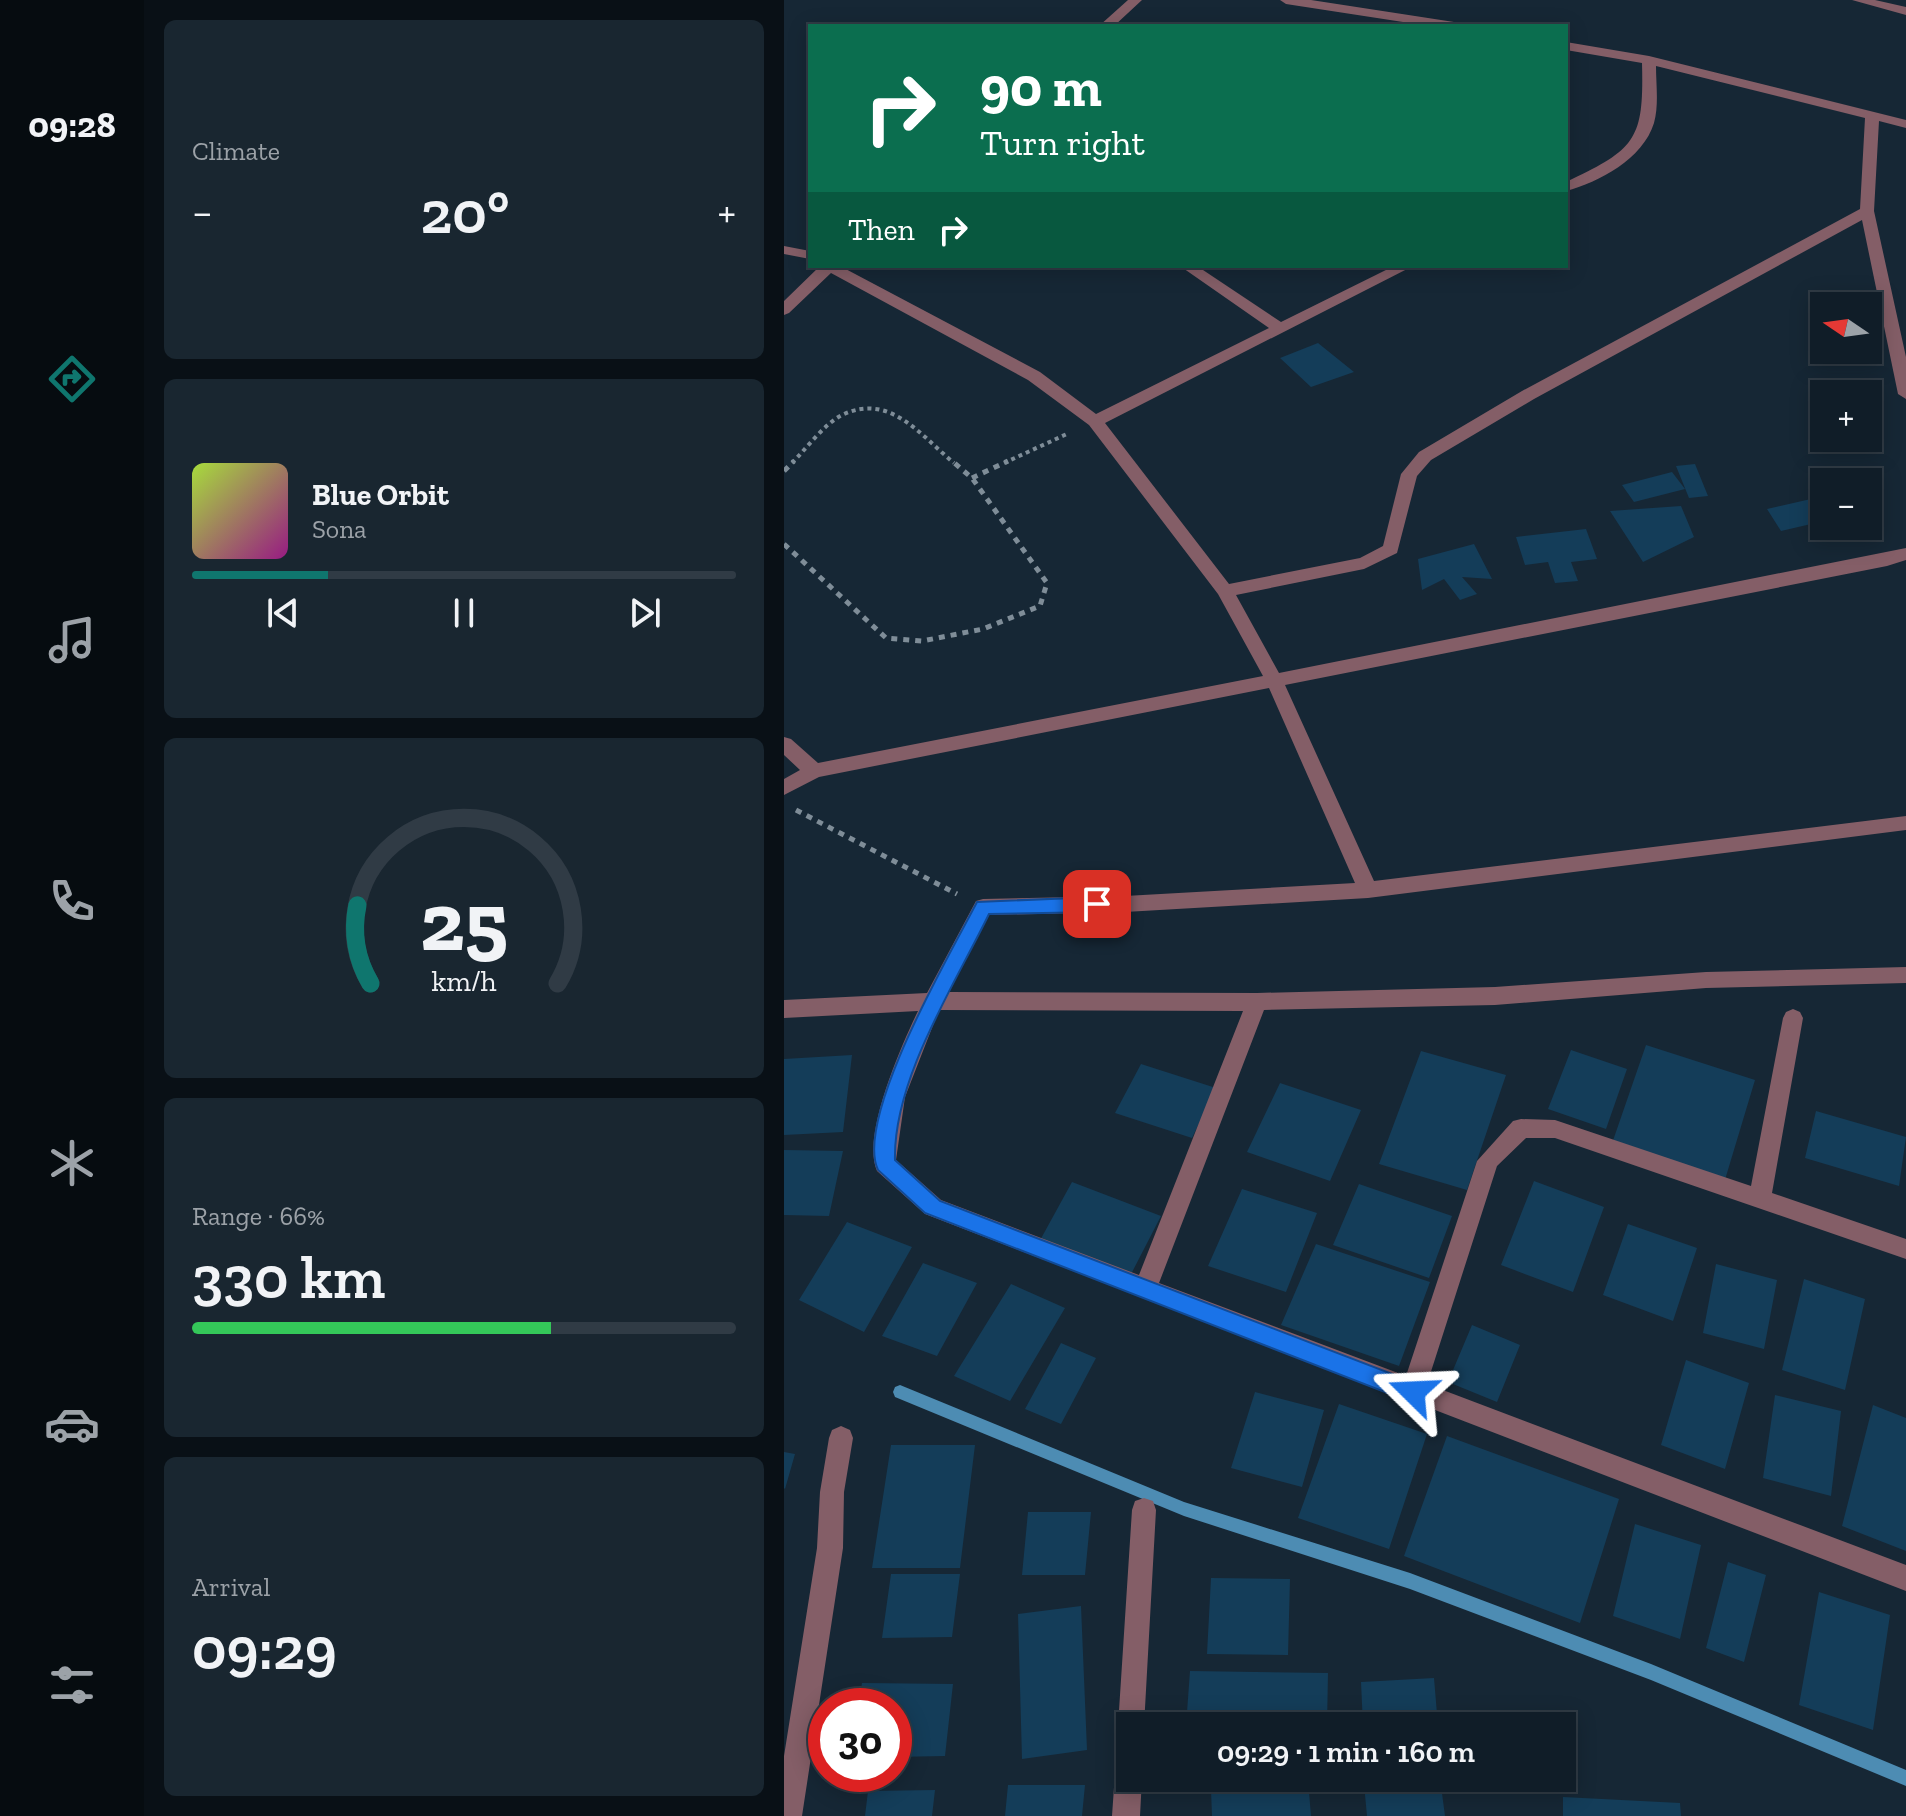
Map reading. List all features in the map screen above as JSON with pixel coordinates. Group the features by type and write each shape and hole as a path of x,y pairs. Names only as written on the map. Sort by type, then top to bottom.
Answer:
{"street":[{"path":"1108,24 1136,0"},
{"path":"1286,0 1440,24"},
{"path":"1858,0 1906,11"},
{"path":"1568,46 1649,60 1906,124"},
{"path":"1568,186 1616,162 1637,143 1647,124 1649,60"},
{"path":"1872,117 1867,211 1906,394"},
{"path":"1225,591 1364,563 1391,549 1409,474 1425,456 1541,388 1867,211"},
{"path":"784,250 808,255"},
{"path":"784,310 827,268"},
{"path":"833,268 1034,376 1095,421 1225,591 1274,680 1368,890"},
{"path":"1190,268 1280,328"},
{"path":"1095,421 1402,268"},
{"path":"784,788 814,771 1576,624 1906,554"},
{"path":"784,744 814,771"},
{"path":"1906,823 1368,890 1125,904 983,907 897,1083 885,1134 885,1164 933,1207 1906,1578"},
{"path":"784,1009 936,1001 1257,1002 1495,996 1706,980 1906,975"},
{"path":"1145,1290 1257,1002"},
{"path":"1760,1199 1793,1018"},
{"path":"1413,1392 1488,1161 1521,1128 1555,1129 1906,1249"},
{"path":"788,1816 830,1548 832,1492 841,1438"},
{"path":"1132,1712 1144,1510"},
{"path":"1126,1816 1127,1792"}],"path":[{"path":"784,471 840,416 870,407 891,411 972,478 1047,583 1040,606 1016,619 922,641 886,638 784,544"},
{"path":"972,478 1095,421"},
{"path":"784,804 983,907"}],"building":[{"path":"1318,343 1354,372 1311,387 1280,358"},
{"path":"1695,464 1708,496 1689,498 1676,466"},
{"path":"1672,472 1685,489 1634,502 1622,485"},
{"path":"1810,499 1810,524 1781,531 1767,509"},
{"path":"1681,506 1694,537 1643,562 1610,511"},
{"path":"1586,529 1597,559 1571,562 1578,581 1555,583 1548,562 1525,565 1516,537"},
{"path":"1474,544 1492,579 1462,577 1477,594 1460,600 1444,579 1422,590 1418,559"},
{"path":"1646,1045 1755,1080 1721,1193 1608,1155"},
{"path":"1571,1050 1627,1069 1606,1129 1548,1109"},
{"path":"1421,1051 1506,1075 1467,1190 1379,1164"},
{"path":"852,1055 843,1132 784,1135 784,1059"},
{"path":"1141,1064 1216,1088 1192,1138 1115,1113"},
{"path":"1280,1083 1361,1110 1330,1181 1247,1152"},
{"path":"1816,1111 1906,1137 1899,1186 1805,1158"},
{"path":"784,1150 843,1151 829,1216 784,1215"},
{"path":"1534,1181 1604,1207 1573,1292 1501,1265"},
{"path":"1072,1182 1161,1216 1128,1280 1038,1244"},
{"path":"1359,1184 1452,1216 1429,1278 1333,1245"},
{"path":"1242,1189 1317,1213 1286,1292 1208,1266"},
{"path":"847,1222 912,1247 864,1332 799,1300"},
{"path":"1628,1224 1697,1248 1673,1321 1603,1295"},
{"path":"1316,1244 1430,1282 1399,1366 1281,1325"},
{"path":"923,1263 977,1283 937,1356 882,1336"},
{"path":"1716,1264 1777,1280 1764,1349 1703,1333"},
{"path":"1804,1279 1865,1299 1845,1390 1782,1370"},
{"path":"1011,1284 1065,1308 1010,1401 954,1376"},
{"path":"1472,1325 1520,1345 1497,1402 1448,1382"},
{"path":"1061,1343 1096,1358 1061,1424 1025,1409"},
{"path":"1686,1360 1749,1383 1725,1469 1661,1445"},
{"path":"1255,1392 1324,1410 1302,1487 1231,1468"},
{"path":"1775,1395 1841,1411 1831,1496 1763,1478"},
{"path":"1339,1404 1427,1434 1389,1549 1298,1518"},
{"path":"1873,1405 1906,1418 1906,1551 1842,1526"},
{"path":"1447,1436 1619,1499 1580,1623 1404,1556"},
{"path":"891,1445 975,1445 960,1568 872,1568"},
{"path":"784,1452 795,1454 785,1489 784,1488"},
{"path":"1028,1512 1091,1512 1085,1575 1022,1575"},
{"path":"1635,1524 1701,1545 1680,1639 1613,1616"},
{"path":"1728,1562 1766,1575 1744,1662 1706,1648"},
{"path":"891,1574 960,1574 952,1637 882,1638"},
{"path":"1211,1578 1290,1579 1288,1655 1207,1654"},
{"path":"1819,1592 1890,1615 1873,1730 1799,1705"},
{"path":"1081,1606 1087,1750 1022,1759 1018,1614"},
{"path":"1190,1671 1328,1673 1327,1712 1187,1712"},
{"path":"1434,1678 1437,1712 1362,1712 1361,1682"},
{"path":"862,1683 953,1684 945,1756 912,1757 912,1688 861,1688"},
{"path":"1008,1785 1085,1785 1082,1816 1005,1816"},
{"path":"935,1790 932,1816 865,1816 868,1792"},
{"path":"1211,1792 1309,1792 1311,1816 1212,1816"},
{"path":"1365,1792 1442,1792 1445,1816 1367,1816"},
{"path":"1563,1797 1680,1803 1681,1816 1563,1816"}],"waterway":[{"path":"900,1392 1184,1509 1410,1581 1651,1672 1906,1778"}],"route":[{"path":"1097,904 983,907 897,1083 885,1134 885,1164 933,1207 1413,1392"}]}
